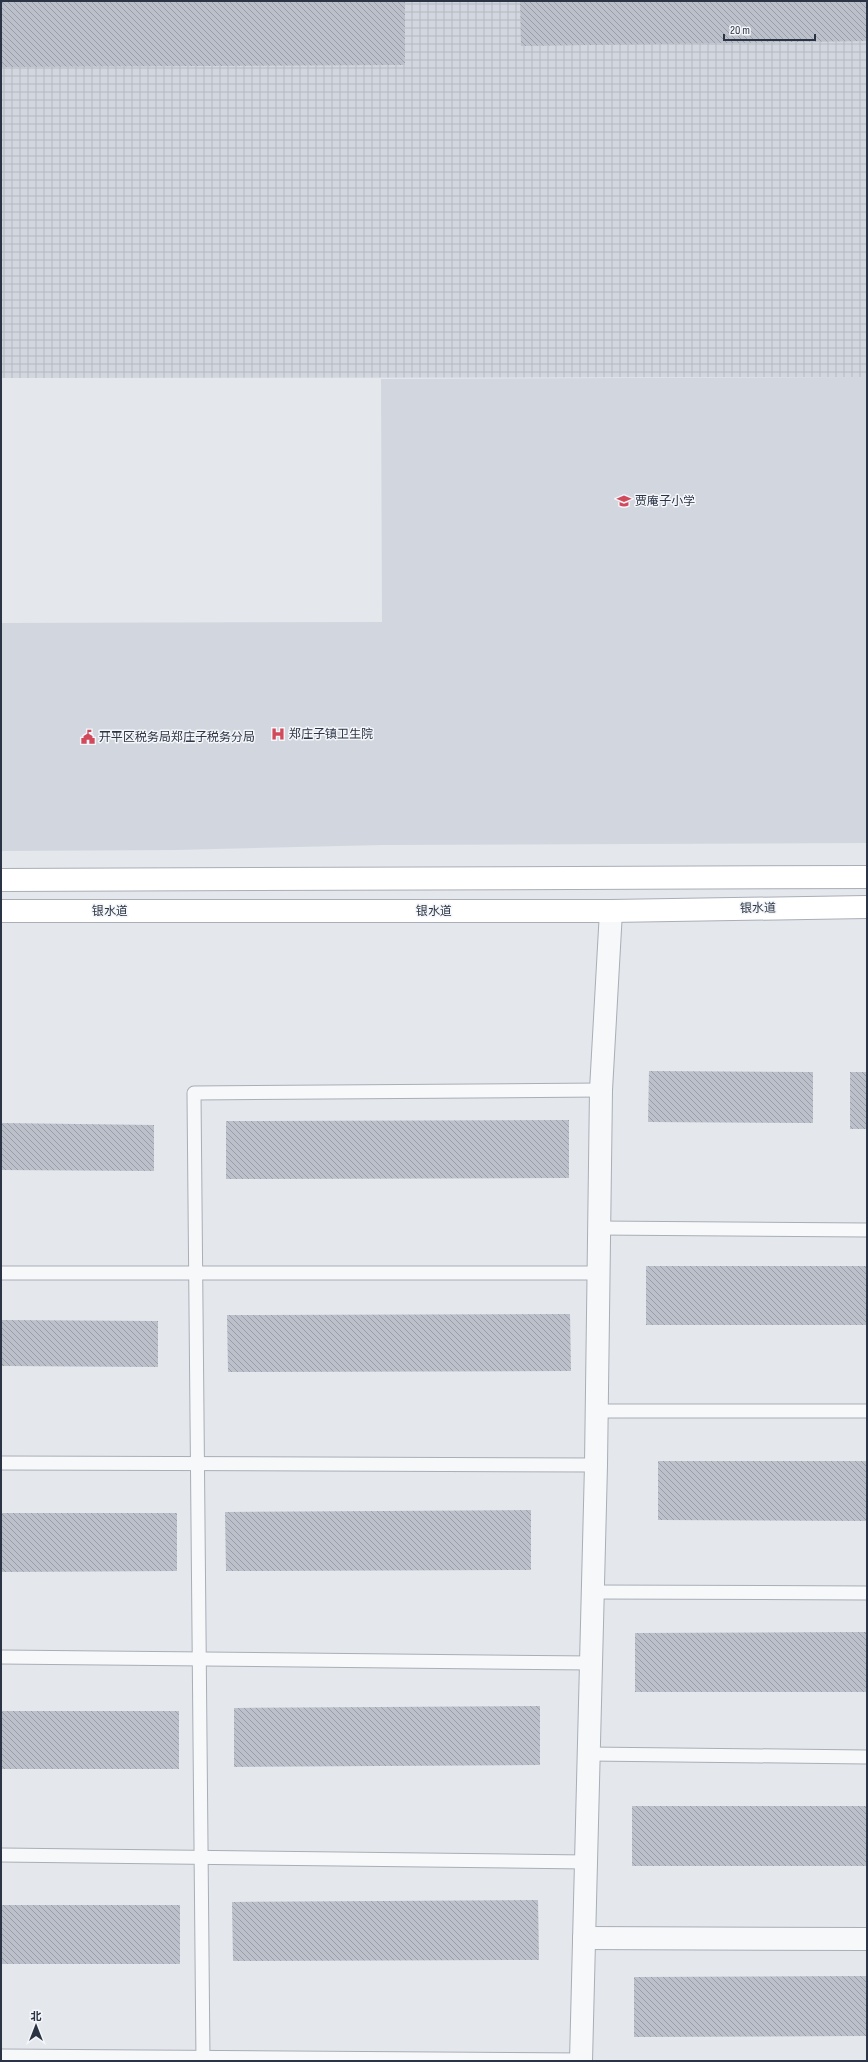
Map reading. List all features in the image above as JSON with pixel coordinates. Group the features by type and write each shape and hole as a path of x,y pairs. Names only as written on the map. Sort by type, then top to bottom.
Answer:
{"street":[{"path":"1,880 867,877"},
{"name":"银水道","path":"1,911 611,911 867,907"},
{"path":"581,2061 596,1465 601,1090 611,911"},
{"path":"584,1938 867,1939"}],"lane":[{"path":"203,2061 194,1093 601,1090"},
{"path":"598,1228 867,1230"},
{"path":"1,1274 598,1273"},
{"path":"596,1411 867,1412"},
{"path":"1,1463 596,1465"},
{"path":"593,1592 867,1593"},
{"path":"1,1657 591,1664"},
{"path":"589,1754 867,1757"},
{"path":"1,1855 586,1862"},
{"path":"1,2056 581,2061"}],"shaded area":[{"path":"1,1 867,1 867,377 1,378"},
{"name":"贾庵子小学","path":"867,377 867,843 383,845 175,850 1,851 1,623 382,622 381,379"}],"building":[{"path":"1,1 405,1 405,65 1,67"},
{"path":"520,1 867,1 867,41 521,46"},
{"path":"649,1071 813,1072 813,1123 648,1122"},
{"path":"850,1072 867,1072 867,1129 850,1129"},
{"path":"569,1120 569,1178 226,1179 226,1121"},
{"path":"1,1123 154,1125 154,1171 1,1170"},
{"path":"646,1266 867,1266 867,1325 646,1325"},
{"path":"570,1314 571,1371 228,1372 227,1315"},
{"path":"1,1320 158,1321 158,1367 1,1366"},
{"path":"658,1461 867,1461 867,1521 658,1520"},
{"path":"531,1510 531,1570 226,1571 225,1512"},
{"path":"1,1513 177,1513 177,1571 1,1572"},
{"path":"867,1632 867,1692 635,1692 635,1633"},
{"path":"540,1706 540,1765 234,1767 234,1708"},
{"path":"1,1711 179,1711 179,1769 1,1769"},
{"path":"632,1806 867,1806 867,1866 632,1866"},
{"path":"538,1900 539,1960 233,1961 232,1902"},
{"path":"1,1905 180,1905 180,1964 1,1964"},
{"path":"867,1976 867,2036 634,2037 634,1977"}],"place":[{"name":"贾庵子小学","path":"624,501"},
{"name":"郑庄子镇卫生院","path":"278,734"},
{"name":"开平区税务局郑庄子税务分局","path":"88,737"}]}
